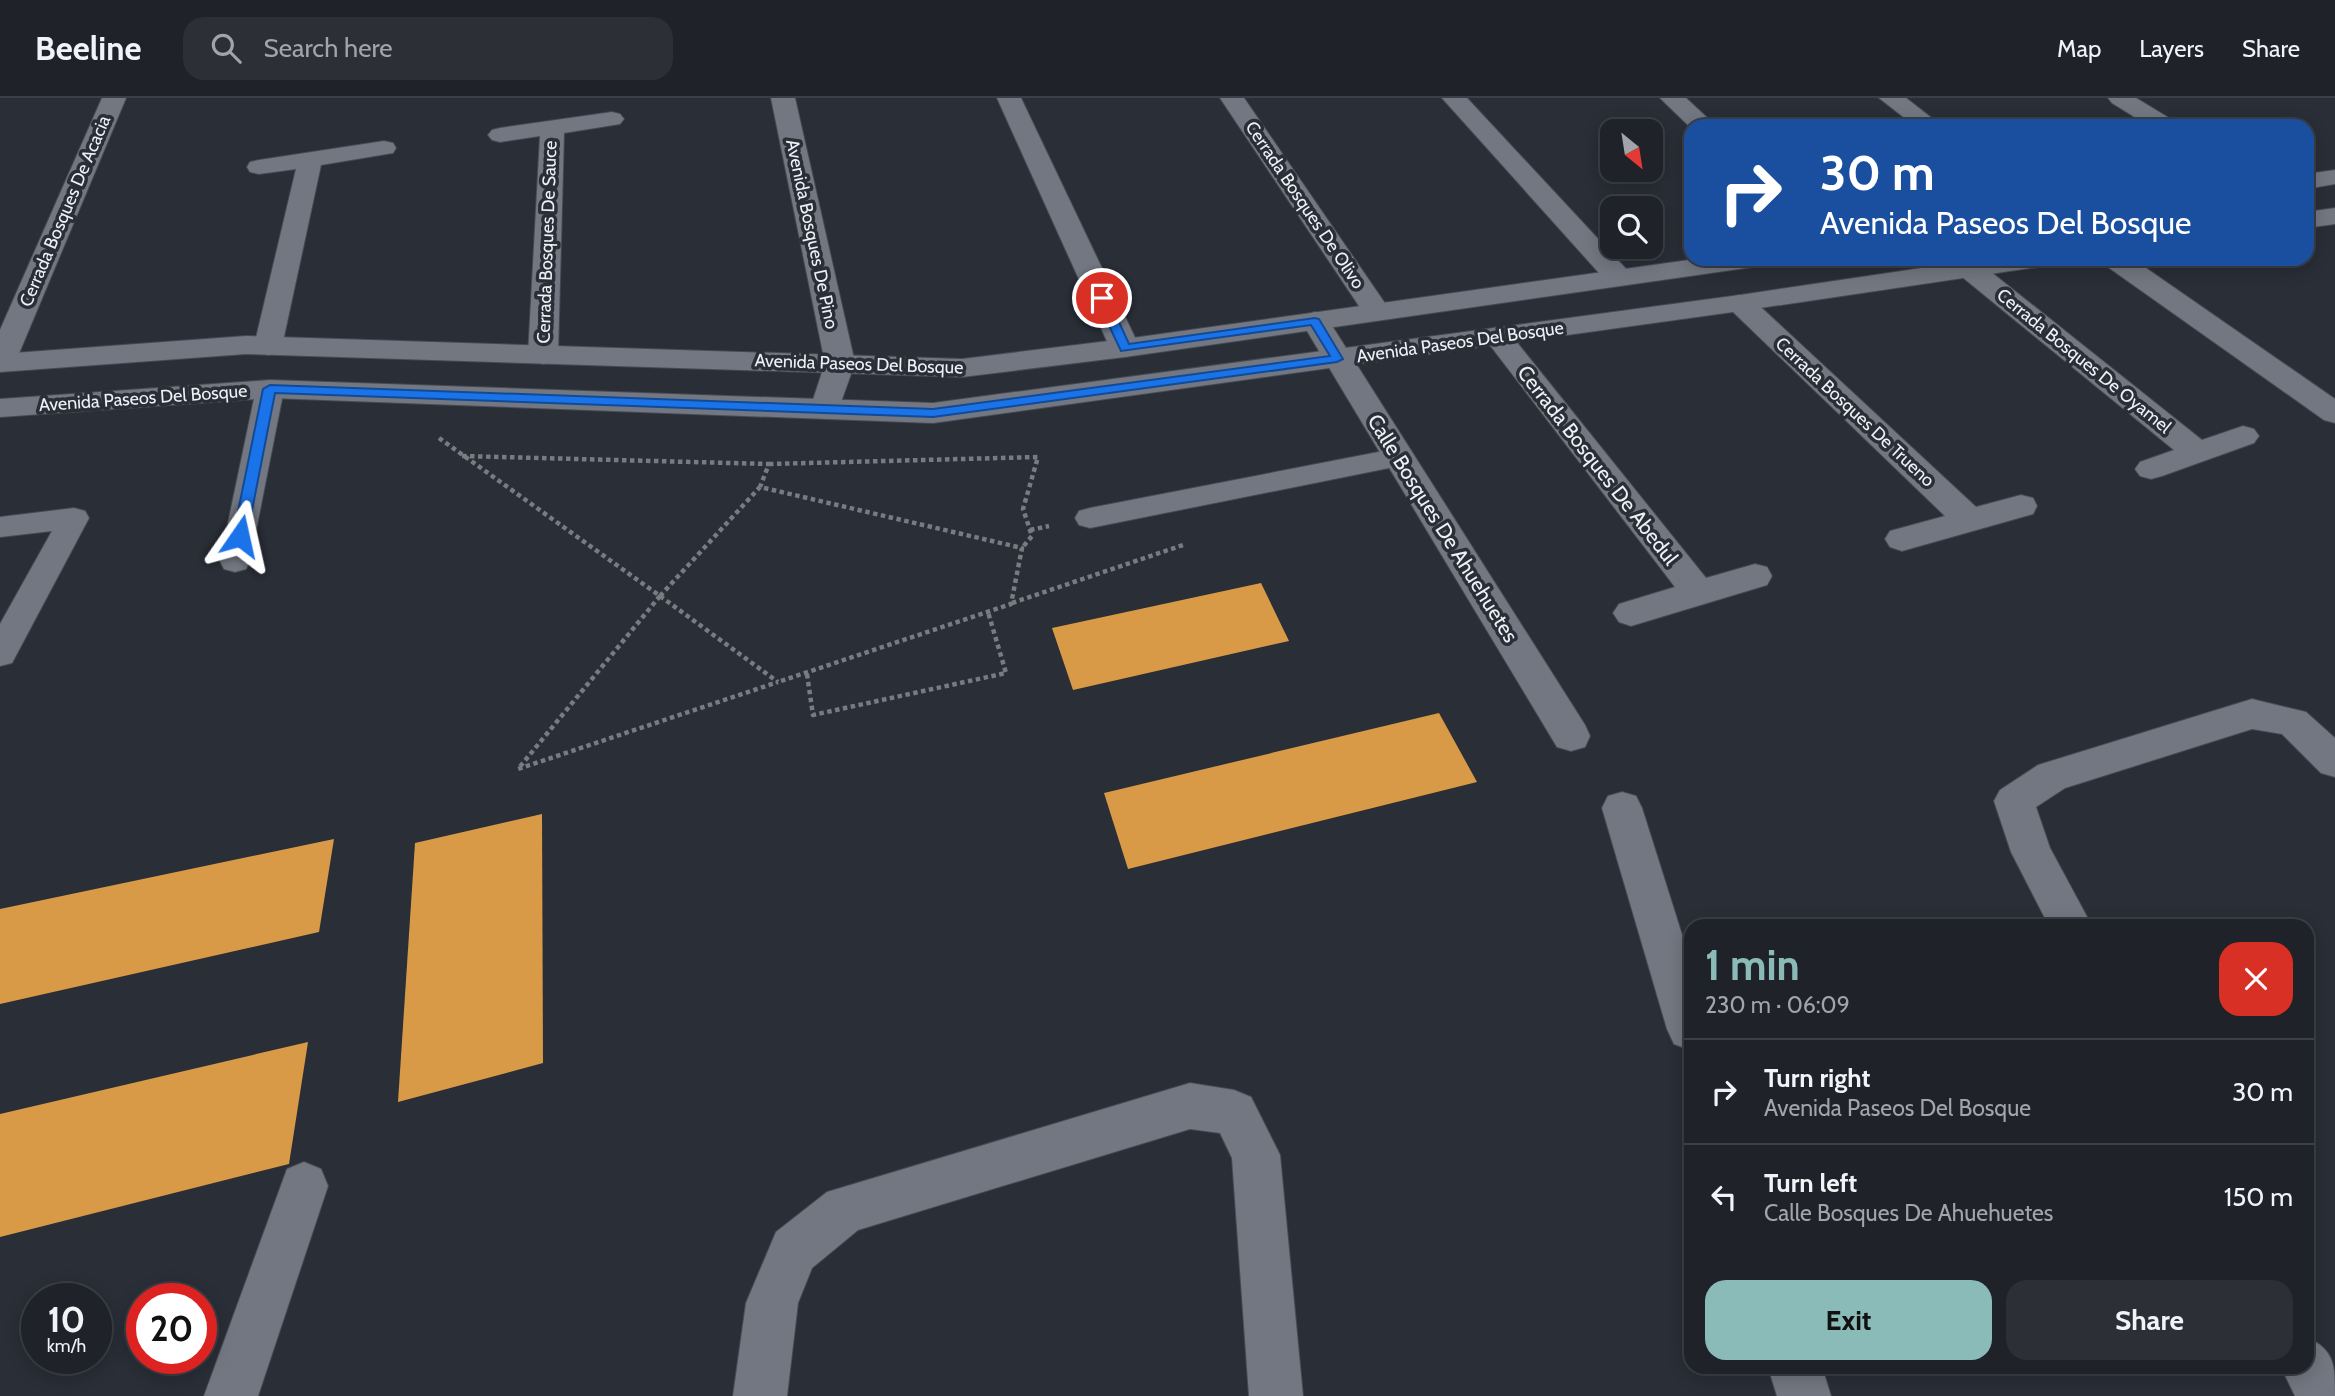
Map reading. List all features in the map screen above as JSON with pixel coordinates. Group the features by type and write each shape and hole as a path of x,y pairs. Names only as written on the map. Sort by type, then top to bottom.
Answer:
{"street":[{"name":"Cerrada Bosques De Acacia","path":"0,363 114,98"},
{"name":"Avenida Bosques De Pino","path":"783,98 841,363"},
{"path":"1009,98 1125,348"},
{"name":"Cerrada Bosques De Olivo","path":"1232,98 1377,312"},
{"path":"1454,98 1618,277"},
{"path":"1672,98 1696,119"},
{"path":"1891,98 1920,119"},
{"path":"2120,98 2154,119"},
{"path":"500,135 612,119"},
{"name":"Cerrada Bosques De Sauce","path":"543,355 552,129"},
{"path":"259,167 384,148"},
{"path":"268,346 310,160"},
{"path":"2314,181 2335,177"},
{"path":"2314,219 2335,216"},
{"name":"Avenida Paseos Del Bosque","path":"0,363 246,345 962,368 1125,348 1700,266"},
{"name":"Avenida Paseos Del Bosque","path":"0,408 270,389 933,413 1995,266"},
{"path":"2125,266 2335,413"},
{"name":"Cerrada Bosques De Oyamel","path":"1971,270 2197,452"},
{"name":"Cerrada Bosques De Trueno","path":"1740,303 1970,520"},
{"name":"Calle Bosques De Ahuehuetes","path":"1315,321 1571,736"},
{"name":"Cerrada Bosques De Abedul","path":"1497,336 1699,593"},
{"path":"825,409 841,363"},
{"name":"Cerrada Bosques De Oyamel","path":"2151,469 2242,436"},
{"path":"1902,539 2021,506"},
{"path":"1631,613 1755,576"},
{"path":"2067,919 2031,852 2014,801 2052,776 2252,714 2293,722 2335,762"},
{"path":"1622,808 1684,1010"},
{"path":"760,1396 772,1303 794,1250 844,1209 1189,1106 1234,1113 1256,1154 1276,1396"},
{"path":"231,1396 304,1186"},
{"path":"1797,1374 1804,1396"},
{"path":"2312,1374 2324,1396"}],"lane":[{"path":"235,561 270,389"},
{"path":"1090,518 1399,457"},
{"path":"0,527 74,518 0,654"}],"path":[{"path":"384,393 461,456 780,683"},
{"path":"461,456 769,464 1038,457 1023,509 1032,536 1021,548 1012,604"},
{"path":"769,464 760,487 660,596 518,769 1187,544"},
{"path":"760,487 1021,548"},
{"path":"807,674 813,715 1006,673 988,612"}],"building":[{"path":"1261,583 1289,641 1073,690 1052,628"},
{"path":"1439,713 1477,782 1128,869 1104,793"},
{"path":"542,814 543,1063 398,1102 415,843"},
{"path":"334,839 319,932 0,1004 0,909"},
{"path":"308,1042 289,1164 0,1237 0,1114"}],"route":[{"path":"240,536 270,389 933,413 1337,359 1315,321 1125,348 1102,298"}]}
